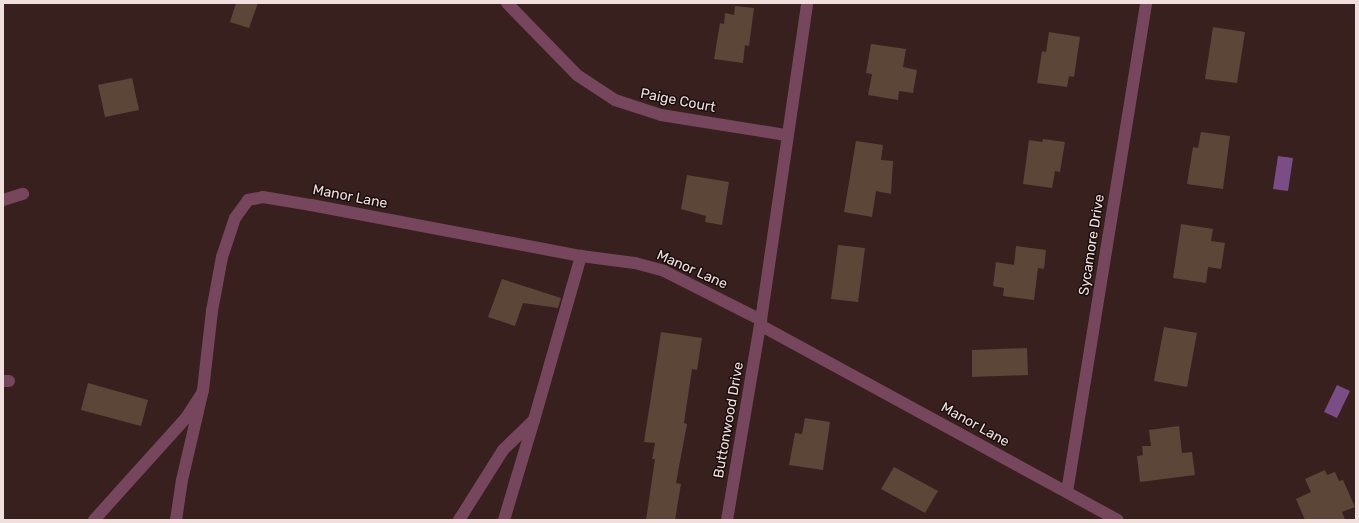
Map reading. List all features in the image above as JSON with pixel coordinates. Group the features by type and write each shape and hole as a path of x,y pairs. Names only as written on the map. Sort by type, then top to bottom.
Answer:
{"street":[{"name":"Paige Court","path":"507,3 577,74 615,100 661,115 786,135"},
{"path":"760,323 806,3"},
{"name":"Sycamore Drive","path":"1067,492 1146,3"},
{"path":"3,200 22,194"},
{"name":"Manor Lane","path":"176,520 182,480 203,390 212,311 222,257 235,218 248,200 263,197 581,256 635,263 664,271 1117,520"},
{"path":"504,520 581,256"},
{"name":"Buttonwood Drive","path":"727,520 760,323"},
{"path":"94,520 186,418 203,390"},
{"path":"459,520 503,450 534,420"}],"shaded area":[{"path":"1278,156 1293,158 1288,191 1273,189"},
{"path":"1337,385 1350,391 1337,418 1324,412"}],"building":[{"path":"236,3 258,3 249,28 230,22"},
{"path":"735,6 754,8 749,46 745,45 743,63 714,59 720,23 724,24 725,13 734,15"},
{"path":"1213,27 1245,32 1237,83 1205,79"},
{"path":"1049,32 1080,37 1074,77 1069,76 1067,87 1037,83 1042,51 1046,52"},
{"path":"871,44 906,49 903,67 917,70 913,93 899,91 898,100 868,95 872,74 866,73"},
{"path":"132,78 139,110 105,117 98,85"},
{"path":"1201,132 1230,136 1223,189 1187,184 1193,147 1198,148"},
{"path":"1043,139 1065,142 1060,172 1055,171 1052,188 1023,184 1029,140 1042,142"},
{"path":"856,141 883,145 881,160 893,161 891,194 876,191 872,217 844,212"},
{"path":"687,175 729,182 722,225 705,222 706,216 681,209"},
{"path":"1181,224 1213,229 1211,241 1225,243 1221,269 1208,267 1206,283 1173,278"},
{"path":"838,245 865,248 858,302 831,299"},
{"path":"1016,246 1046,250 1044,269 1038,268 1034,300 1003,296 1004,288 993,286 996,262 1014,265"},
{"path":"502,279 561,298 558,308 523,303 515,326 488,317"},
{"path":"1164,327 1197,333 1187,387 1154,381"},
{"path":"661,332 702,338 697,370 692,369 684,423 687,424 676,483 681,484 675,520 646,520 655,459 652,459 655,443 644,442"},
{"path":"1027,348 1028,375 972,377 972,350"},
{"path":"88,383 148,400 141,426 81,410"},
{"path":"805,418 830,422 823,470 789,465 795,433 802,434"},
{"path":"1179,426 1182,453 1192,452 1195,475 1140,482 1137,456 1143,455 1142,446 1151,446 1149,430"},
{"path":"894,467 938,491 925,513 881,489"},
{"path":"1325,470 1327,475 1335,472 1339,481 1343,480 1355,507 1342,512 1345,520 1305,520 1296,499 1311,492 1305,479"}]}
